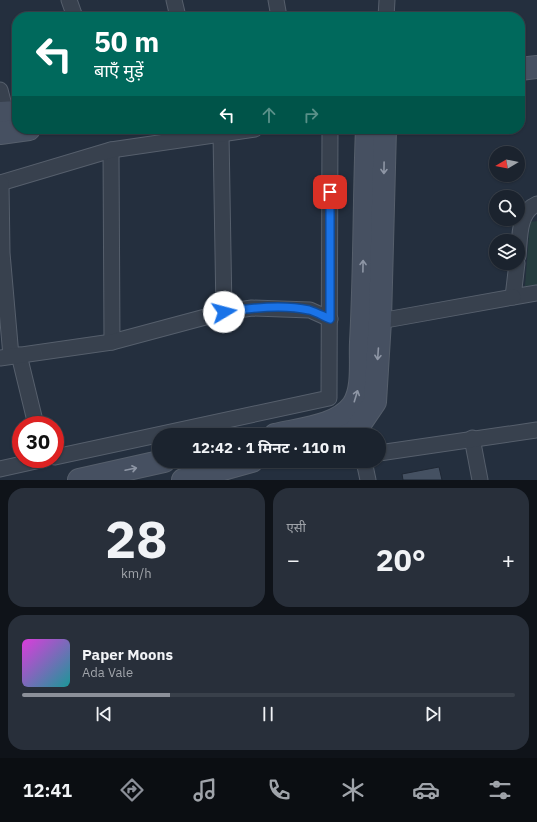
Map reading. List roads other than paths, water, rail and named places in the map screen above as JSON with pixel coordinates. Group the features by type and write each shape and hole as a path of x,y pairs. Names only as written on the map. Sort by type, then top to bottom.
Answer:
{"street":[{"path":"70,0 73,12"},
{"path":"174,0 177,12"},
{"path":"276,0 278,12"},
{"path":"386,12 387,0"},
{"path":"525,69 537,67"},
{"path":"0,90 6,118"},
{"path":"33,416 10,356 1,253 0,183 111,150 221,134 224,312"},
{"path":"64,455 329,398 330,134"},
{"path":"350,428 352,405 357,397 359,382 367,134"},
{"path":"352,428 375,402 380,321 385,134"},
{"path":"111,150 112,342"},
{"path":"521,234 522,223 527,211 537,204"},
{"path":"513,297 516,270"},
{"path":"380,321 537,293"},
{"path":"10,356 112,342 224,312 252,308 310,310 330,319"},
{"path":"302,428 330,421 346,428"},
{"path":"386,452 472,438 537,430"},
{"path":"472,438 480,480"},
{"path":"79,480 152,464"},
{"path":"0,469 12,466"},
{"path":"183,480 227,468"},
{"path":"365,468 368,480"}]}
